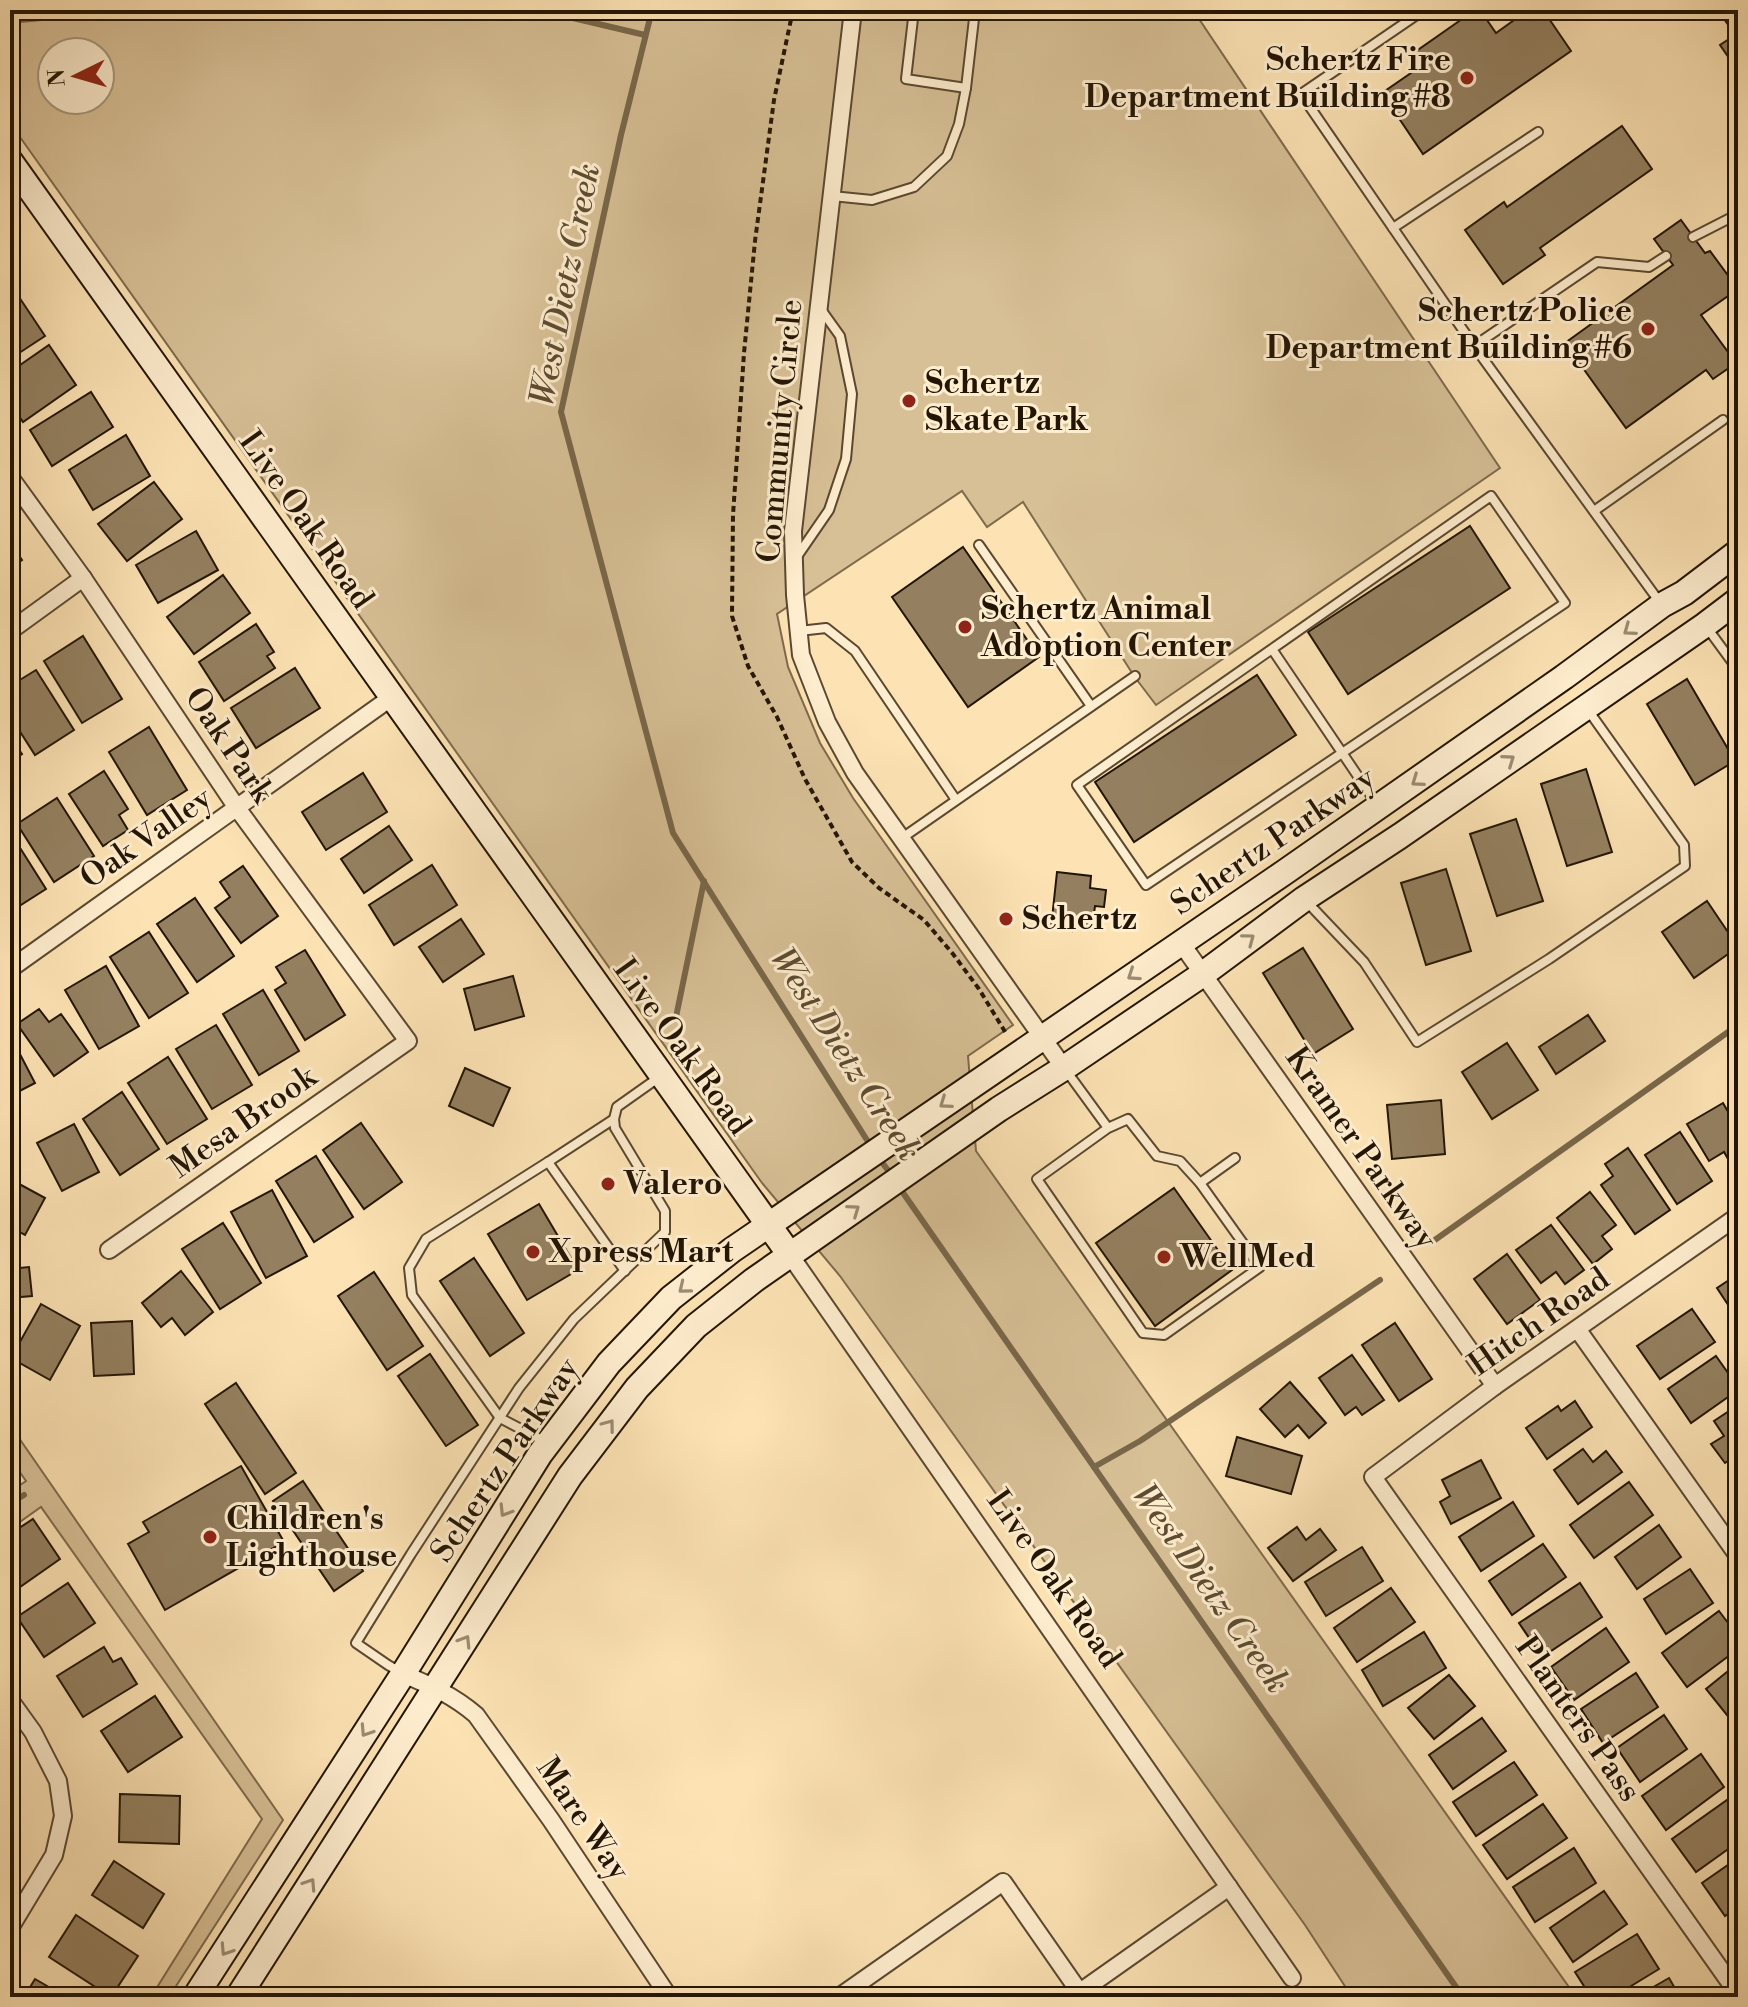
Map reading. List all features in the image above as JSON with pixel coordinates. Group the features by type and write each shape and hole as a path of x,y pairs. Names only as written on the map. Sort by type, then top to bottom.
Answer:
{"main road":[{"name":"Live Oak Road","path":"10,161 790,1255"},
{"name":"Schertz Parkway","path":"195,1997 548,1443 609,1363 671,1298 769,1224 1379,807 1738,552"},
{"path":"1684,593 1705,625"},
{"name":"Schertz Parkway","path":"238,1997 570,1476 637,1388 696,1326 754,1280 999,1109 1203,974 1304,899 1400,836 1738,600"},
{"path":"1564,677 1585,706"},
{"path":"1379,807 1400,836"},
{"path":"1285,872 1304,899"}],"street":[{"name":"Community Circle","path":"853,10 793,531 801,655 827,722 855,773 1064,1068"},
{"name":"Oak Park","path":"10,477 83,578 237,808 408,1041"},
{"path":"10,631 83,578"},
{"name":"Oak Valley","path":"10,969 392,697"},
{"name":"Kramer Parkway","path":"1181,943 1495,1386"},
{"name":"Mesa Brook","path":"109,1250 408,1041"},
{"name":"Hitch Road","path":"1373,1477 1495,1386 1738,1216"},
{"name":"Live Oak Road","path":"790,1255 1292,1978"},
{"path":"1578,1330 1738,1556"},
{"name":"Planters Pass","path":"1373,1477 1738,1994"},
{"name":"Mare Way","path":"403,1674 436,1687 465,1706 485,1727 669,1997"},
{"path":"10,1700 33,1732 58,1781 63,1816 54,1855 10,1928"},
{"path":"839,1997 1003,1882 1081,1995 1229,1887"}],"lane":[{"path":"914,10 906,79 966,88"},
{"path":"832,196 872,200 914,187 947,156 959,124 966,88 975,10"},
{"path":"1424,10 1301,94 1474,346 1662,605"},
{"path":"1393,228 1538,132"},
{"path":"1693,237 1738,214"},
{"path":"1474,346 1597,262 1649,267 1666,256"},
{"path":"794,562 829,510 846,459 852,394 840,336 819,306"},
{"path":"1594,511 1723,420"},
{"path":"1491,496 1565,603 1146,885 1077,785 1272,649 1491,496"},
{"path":"979,545 1091,706"},
{"path":"1705,625 1738,670"},
{"path":"799,631 826,628 855,651 956,800"},
{"path":"1272,649 1379,807"},
{"path":"901,838 1135,676"},
{"path":"1304,899 1364,962 1417,1042 1549,959 1685,866 1684,845 1585,706"},
{"path":"1064,1068 1108,1128"},
{"path":"403,1674 356,1643 519,1388 574,1319 665,1232 665,1211 660,1199 615,1128 614,1119 617,1107 662,1075"},
{"path":"548,1443 500,1418 412,1295 409,1268 426,1239 614,1119"},
{"path":"1128,1119 1157,1156 1180,1161 1200,1183 1260,1267 1164,1335 1143,1333 1037,1179 1108,1128 1128,1119"},
{"path":"1200,1183 1235,1158"},
{"path":"548,1162 625,1271"}],"shaded area":[{"path":"10,10 1193,10 1500,468 1156,705 1134,676 1023,502 987,527 962,491 777,614 788,667 820,743 853,798 1013,1025 968,1056 976,1151 1576,1997 1352,1997 1305,1925 840,1276 762,1183 10,123"},
{"path":"10,1425 283,1820 169,1997 151,1997 262,1819 41,1507 10,1529 10,1492 26,1481 10,1458"}],"building":[{"name":"Schertz Fire Department Building #8","path":"1475,10 1480,10 1496,33 1528,10 1543,10 1571,51 1423,154 1382,93 1424,64 1415,52"},
{"path":"1718,10 1738,10 1738,71 1720,45 1735,35"},
{"path":"1622,126 1652,169 1540,248 1545,255 1503,284 1465,230 1504,202 1507,207"},
{"name":"Schertz Police Department Building #6","path":"1681,220 1705,253 1710,251 1738,289 1701,315 1736,363 1713,379 1706,370 1626,428 1565,343 1673,265 1654,239"},
{"path":"19,297 45,336 10,359 10,303"},
{"path":"49,345 76,385 23,422 10,403 10,372"},
{"path":"91,392 113,427 52,466 30,430"},
{"path":"126,435 150,476 93,510 69,470"},
{"path":"154,482 182,519 127,561 98,524"},
{"path":"1470,526 1510,588 1348,694 1308,632"},
{"path":"196,531 218,570 158,603 136,565"},
{"path":"10,542 22,560 10,569"},
{"name":"Schertz Animal Adoption Center","path":"963,547 1039,657 968,707 892,597"},
{"path":"223,575 250,613 194,654 167,617"},
{"path":"256,624 274,652 267,656 275,668 224,701 199,662"},
{"path":"83,636 122,699 82,723 44,661"},
{"path":"295,668 320,708 256,748 231,708"},
{"path":"36,670 74,730 35,755 10,716 10,686"},
{"path":"1257,675 1296,735 1134,842 1095,782"},
{"path":"1687,679 1735,761 1695,785 1647,704"},
{"path":"149,727 187,790 147,815 109,752"},
{"path":"10,737 22,754 10,763"},
{"path":"1586,769 1612,852 1567,866 1541,784"},
{"path":"104,771 128,809 119,815 128,830 103,846 69,794"},
{"path":"363,773 387,812 326,850 302,812"},
{"path":"57,798 94,856 54,882 17,824"},
{"path":"1516,819 1543,901 1497,916 1470,834"},
{"path":"389,826 412,860 364,893 341,859"},
{"path":"10,832 46,889 10,912"},
{"path":"432,865 457,905 394,945 369,905"},
{"path":"243,866 278,916 241,943 215,908 230,897 220,882"},
{"path":"1446,869 1471,951 1426,965 1401,883"},
{"path":"1057,872 1091,876 1090,888 1106,890 1104,907 1095,906 1092,928 1072,926 1072,931 1051,928"},
{"path":"195,898 234,956 197,982 157,924"},
{"path":"1707,901 1738,947 1694,978 1662,932"},
{"path":"461,919 484,954 443,982 419,947"},
{"path":"149,932 188,993 149,1018 110,957"},
{"path":"1303,948 1353,1029 1313,1054 1263,973"},
{"path":"305,950 345,1015 305,1040 275,990 286,983 276,967"},
{"path":"106,966 139,1026 99,1049 65,990"},
{"path":"513,976 524,1016 475,1030 464,989"},
{"path":"263,990 299,1051 259,1075 223,1014"},
{"path":"39,1009 49,1022 61,1014 88,1052 54,1076 17,1024"},
{"path":"1588,1015 1605,1041 1556,1074 1539,1047"},
{"path":"216,1025 252,1085 212,1109 176,1049"},
{"path":"10,1035 35,1083 10,1096"},
{"path":"1507,1043 1538,1090 1492,1119 1462,1072"},
{"path":"168,1057 207,1119 167,1144 128,1083"},
{"path":"465,1068 510,1088 493,1126 449,1106"},
{"path":"122,1092 159,1149 120,1175 83,1119"},
{"path":"1441,1100 1445,1154 1392,1159 1387,1105"},
{"path":"1723,1103 1738,1129 1738,1159 1731,1164 1724,1152 1709,1161 1687,1124"},
{"path":"361,1123 402,1182 364,1209 323,1150"},
{"path":"74,1124 99,1172 62,1191 37,1143"},
{"path":"1680,1132 1712,1181 1677,1204 1645,1155"},
{"path":"1628,1148 1670,1210 1635,1234 1601,1185 1613,1176 1605,1164"},
{"path":"316,1156 353,1217 314,1242 276,1181"},
{"path":"10,1179 45,1198 25,1235 10,1227"},
{"name":"WellMed","path":"1174,1188 1232,1270 1155,1326 1096,1243"},
{"path":"272,1190 307,1256 266,1278 231,1212"},
{"path":"1590,1192 1616,1225 1602,1236 1612,1249 1593,1264 1557,1218"},
{"name":"Xpress Mart","path":"539,1204 578,1270 527,1300 488,1234"},
{"path":"223,1223 261,1283 220,1309 182,1249"},
{"path":"1551,1225 1584,1270 1565,1284 1556,1272 1541,1283 1516,1250"},
{"path":"1507,1254 1540,1300 1507,1324 1474,1279"},
{"path":"474,1258 524,1333 490,1356 440,1281"},
{"path":"29,1267 32,1296 10,1298 10,1269"},
{"path":"181,1271 213,1312 185,1335 172,1318 161,1327 142,1303"},
{"path":"374,1272 423,1346 387,1370 338,1296"},
{"path":"1738,1274 1738,1320 1717,1288"},
{"path":"41,1304 80,1326 50,1380 11,1358"},
{"path":"1692,1309 1715,1342 1660,1379 1637,1346"},
{"path":"132,1321 134,1374 94,1376 91,1323"},
{"path":"1395,1323 1432,1379 1399,1401 1362,1345"},
{"path":"430,1354 478,1425 446,1446 398,1376"},
{"path":"1352,1355 1384,1400 1362,1415 1356,1407 1345,1415 1319,1378"},
{"path":"1716,1356 1738,1390 1691,1423 1668,1389"},
{"path":"1290,1382 1326,1423 1309,1438 1298,1425 1285,1437 1260,1409"},
{"path":"236,1383 296,1473 265,1494 205,1404"},
{"path":"1575,1401 1592,1427 1547,1459 1526,1428 1558,1406 1561,1411"},
{"path":"1738,1405 1738,1454 1725,1463 1711,1444 1724,1436 1714,1421"},
{"path":"1237,1437 1302,1456 1291,1494 1226,1476"},
{"path":"1583,1449 1593,1462 1606,1451 1622,1472 1578,1504 1554,1470"},
{"path":"1481,1460 1501,1498 1451,1524 1440,1502 1450,1496 1442,1480"},
{"name":"Children's Lighthouse","path":"241,1466 284,1542 165,1610 128,1544 149,1532 143,1522"},
{"path":"1738,1469 1738,1488 1729,1475"},
{"path":"303,1481 363,1571 334,1591 273,1501"},
{"path":"1629,1482 1653,1515 1594,1558 1570,1525"},
{"path":"1513,1502 1534,1536 1481,1571 1459,1537"},
{"path":"33,1519 60,1559 10,1594 10,1534"},
{"path":"1659,1525 1681,1557 1637,1589 1615,1557"},
{"path":"1297,1527 1306,1540 1320,1529 1336,1550 1293,1581 1268,1548"},
{"path":"1543,1544 1566,1577 1512,1615 1489,1581"},
{"path":"1362,1547 1383,1581 1326,1616 1305,1582"},
{"path":"1690,1569 1713,1603 1666,1634 1644,1599"},
{"path":"68,1583 95,1623 44,1657 17,1617"},
{"path":"1580,1583 1602,1617 1542,1657 1519,1623"},
{"path":"1391,1588 1415,1622 1357,1662 1334,1628"},
{"path":"1719,1611 1738,1636 1738,1649 1687,1687 1662,1653"},
{"path":"1606,1628 1629,1662 1574,1700 1551,1667"},
{"path":"1424,1632 1446,1668 1383,1706 1362,1670"},
{"path":"104,1647 113,1662 121,1658 137,1684 83,1717 57,1676"},
{"path":"1738,1663 1738,1714 1731,1720 1706,1689"},
{"path":"1636,1673 1658,1707 1603,1743 1581,1709"},
{"path":"1449,1675 1475,1706 1434,1739 1408,1708"},
{"path":"155,1696 182,1737 128,1772 101,1731"},
{"path":"1664,1715 1687,1749 1640,1782 1617,1748"},
{"path":"1482,1718 1506,1751 1453,1789 1429,1755"},
{"path":"1701,1754 1724,1787 1666,1830 1642,1796"},
{"path":"1514,1762 1537,1795 1476,1836 1453,1802"},
{"path":"120,1794 180,1796 179,1844 119,1842"},
{"path":"1727,1800 1738,1816 1738,1842 1696,1872 1672,1839"},
{"path":"1543,1804 1567,1838 1507,1879 1483,1845"},
{"path":"1574,1848 1596,1883 1535,1922 1513,1887"},
{"path":"1738,1858 1738,1907 1725,1916 1702,1883"},
{"path":"114,1861 164,1894 143,1928 92,1895"},
{"path":"1604,1891 1627,1924 1573,1962 1550,1928"},
{"path":"76,1915 138,1956 111,1997 49,1957"},
{"path":"1637,1934 1659,1969 1613,1997 1591,1997 1575,1972"},
{"path":"1669,1978 1680,1997 1636,1997"},
{"path":"35,1979 66,1997 24,1997"}],"waterway":[{"path":"10,23 128,10"},
{"path":"539,10 645,35"},
{"name":"West Dietz Creek","path":"652,10 621,135 561,412 673,833 872,1148"},
{"path":"676,1017 704,881"},
{"path":"1432,1242 1738,1025"},
{"name":"West Dietz Creek","path":"878,1157 893,1177"},
{"name":"West Dietz Creek","path":"899,1187 1463,1997"},
{"path":"1094,1467 1140,1441 1380,1280"},
{"path":"10,1503 24,1495"}],"place":[{"name":"Schertz Fire Department Building #8","path":"1467,78"},
{"name":"Schertz Police Department Building #6","path":"1648,329"},
{"name":"Schertz Skate Park","path":"909,401"},
{"name":"Schertz Animal Adoption Center","path":"965,627"},
{"name":"Schertz","path":"1006,919"},
{"name":"Valero","path":"608,1184"},
{"name":"Xpress Mart","path":"533,1252"},
{"name":"WellMed","path":"1164,1257"},
{"name":"Children's Lighthouse","path":"210,1537"}]}
